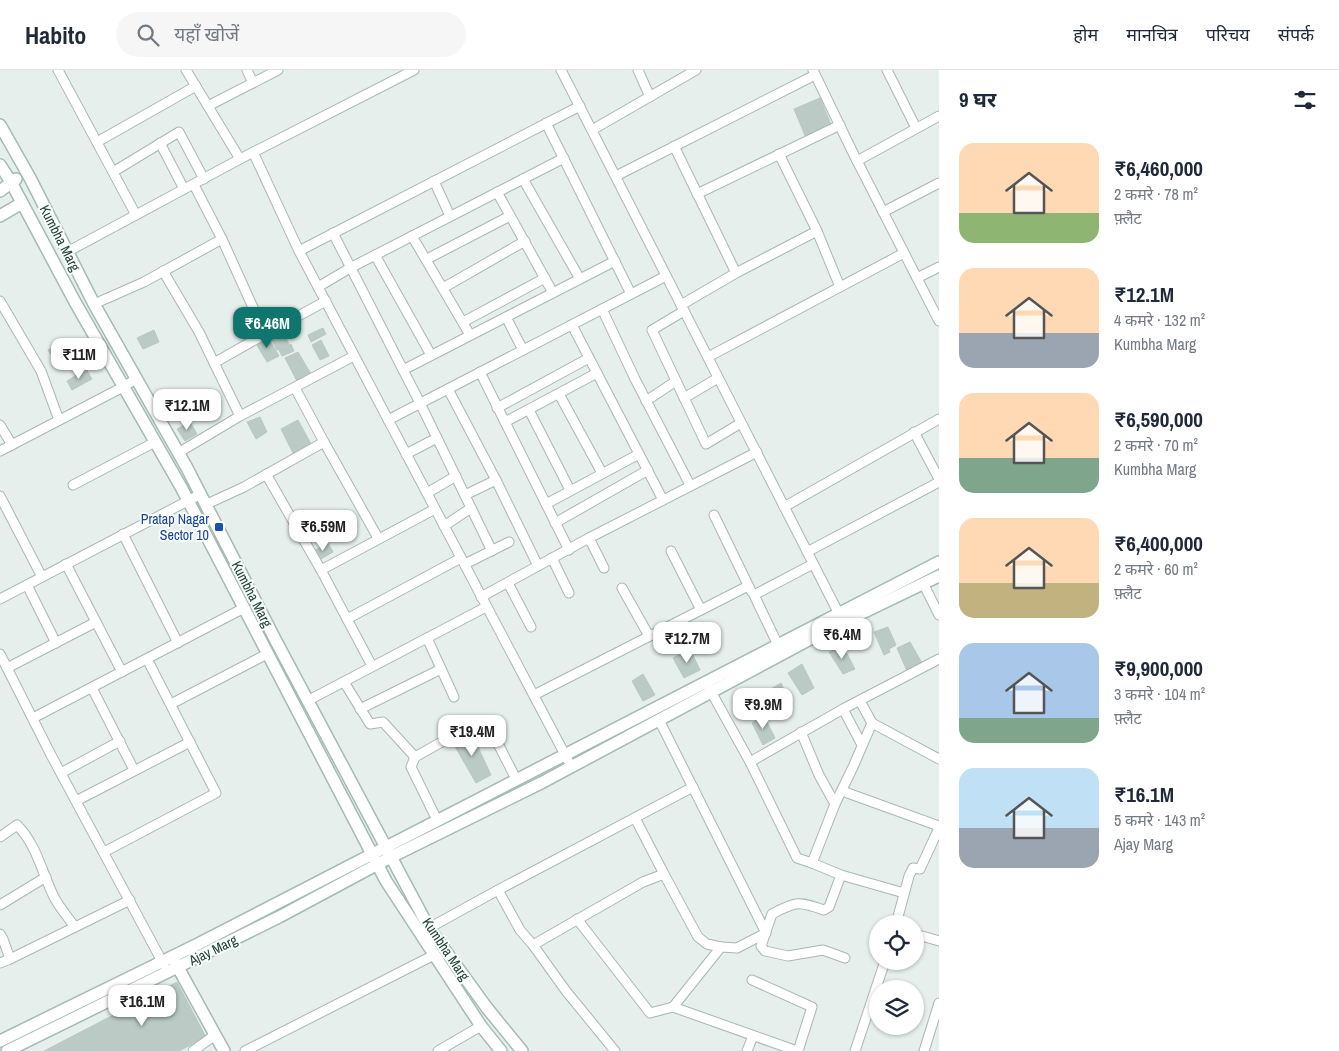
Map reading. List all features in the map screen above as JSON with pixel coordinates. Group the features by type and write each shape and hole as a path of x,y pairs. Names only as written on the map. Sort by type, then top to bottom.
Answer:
{"street":[{"path":"58,70 136,215"},
{"path":"186,70 240,159"},
{"path":"247,70 253,83"},
{"path":"67,252 253,152 414,70"},
{"path":"561,70 839,614"},
{"path":"638,70 650,97"},
{"path":"592,130 696,70"},
{"path":"886,70 916,128"},
{"path":"208,106 272,72"},
{"path":"616,176 814,72 857,161 939,321"},
{"path":"96,142 196,86"},
{"path":"299,251 580,106"},
{"path":"857,161 939,116"},
{"path":"546,123 632,294"},
{"path":"697,194 840,125"},
{"name":"Kumbha Marg","path":"0,126 27,173 94,304 207,504 277,643 429,928 487,1008 522,1051"},
{"path":"112,172 179,132 204,179"},
{"path":"160,143 184,189"},
{"path":"674,146 736,273"},
{"path":"253,152 299,251 571,766"},
{"path":"0,164 15,154"},
{"path":"779,154 817,231 840,287"},
{"path":"318,287 350,268 564,158"},
{"name":"Kumbha Marg","path":"0,164 75,302 188,500 386,881 481,1026 501,1051"},
{"path":"0,191 27,173"},
{"path":"523,179 580,279"},
{"path":"434,181 450,216"},
{"path":"883,212 939,183"},
{"path":"194,184 266,334"},
{"path":"497,192 553,293"},
{"path":"0,216 22,203"},
{"path":"427,259 510,216"},
{"path":"741,423 706,444 652,330 736,273 817,231"},
{"path":"333,234 420,403 492,550"},
{"path":"412,236 470,335"},
{"path":"94,304 163,271 222,239"},
{"path":"443,288 525,241"},
{"path":"708,356 904,253"},
{"path":"375,255 431,355"},
{"path":"403,370 615,261"},
{"path":"917,278 939,267"},
{"path":"163,271 198,332 240,416"},
{"path":"388,420 666,276"},
{"path":"463,322 545,278"},
{"path":"0,301 41,371 59,420"},
{"path":"214,363 326,301"},
{"path":"602,309 646,401 690,485"},
{"path":"506,317 523,350"},
{"path":"572,325 663,500"},
{"path":"178,452 240,416 354,356"},
{"path":"497,408 589,358"},
{"path":"480,372 569,550"},
{"path":"504,422 597,374"},
{"path":"0,451 123,387 136,378"},
{"path":"684,398 718,378"},
{"path":"646,401 676,381"},
{"path":"295,388 378,538"},
{"path":"448,389 496,480 538,566"},
{"path":"559,394 602,473"},
{"path":"529,410 570,490"},
{"path":"784,507 939,419"},
{"path":"0,425 12,445"},
{"path":"808,552 939,480 914,432"},
{"path":"406,454 437,438"},
{"path":"74,485 155,442"},
{"path":"207,504 244,487 324,442"},
{"path":"481,597 589,538 756,452"},
{"path":"546,504 639,454"},
{"path":"555,523 648,470"},
{"path":"266,474 321,570 372,666"},
{"path":"427,493 456,476"},
{"path":"465,495 496,480"},
{"path":"0,598 201,494"},
{"path":"0,496 3,511 42,577"},
{"path":"444,526 471,508"},
{"path":"321,570 435,509"},
{"path":"714,515 778,645"},
{"path":"123,534 178,643"},
{"path":"589,538 604,568"},
{"path":"347,619 463,561 509,542"},
{"path":"671,551 701,610"},
{"path":"552,558 569,593"},
{"path":"709,687 778,645 939,562"},
{"path":"66,564 122,672"},
{"path":"754,595 813,564"},
{"path":"709,687 939,576"},
{"path":"508,583 531,627"},
{"path":"923,584 939,615"},
{"path":"27,585 56,643"},
{"path":"534,696 748,586"},
{"path":"622,588 649,636"},
{"path":"308,700 486,606"},
{"path":"33,718 244,608"},
{"path":"7,668 96,622"},
{"path":"427,638 454,696"},
{"path":"0,654 61,773 130,900 224,1051"},
{"path":"170,704 267,654"},
{"path":"104,852 216,793 147,659"},
{"path":"750,762 843,709 939,659"},
{"path":"360,709 441,669"},
{"path":"344,682 370,724 383,722 415,757"},
{"path":"709,687 750,762 797,858 841,874 904,892"},
{"name":"Ajay Marg","path":"7,1051 279,917 378,864 571,766 658,720 709,687"},
{"name":"Ajay Marg","path":"0,1040 167,959 565,754 709,687"},
{"path":"92,688 134,770"},
{"path":"860,701 872,723 939,759"},
{"path":"843,709 862,745"},
{"path":"658,720 766,933"},
{"path":"437,820 411,767 415,757 477,722 489,726 516,779"},
{"path":"812,863 835,804 872,723"},
{"path":"801,732 835,804"},
{"path":"61,773 120,741"},
{"path":"76,801 190,742"},
{"path":"429,928 693,787"},
{"path":"842,791 939,827 920,869 913,868 909,876 898,915"},
{"path":"635,818 698,937 707,944 737,948 766,933"},
{"path":"0,837 17,825 25,833 54,898 74,926"},
{"path":"533,945 644,882 664,874"},
{"path":"841,874 829,907 824,910 798,902 772,914 762,946 765,951 788,956 823,950 846,958"},
{"path":"0,905 46,877"},
{"path":"498,890 520,930 615,1051"},
{"path":"0,964 130,900"},
{"path":"577,919 650,1013 673,1008 797,1051 812,1007 752,980"},
{"path":"0,934 4,939 10,959"},
{"path":"924,937 939,941"},
{"path":"673,1008 721,947"},
{"path":"245,1051 434,955"},
{"path":"856,1051 882,970"},
{"path":"924,1051 939,1003"},
{"path":"438,1051 481,1026"},
{"path":"193,1051 215,1035"},
{"path":"746,1051 753,1036"}],"building":[{"path":"820,98 832,127 806,138 794,109"},
{"path":"280,327 289,344 277,350 269,334"},
{"path":"323,328 326,334 311,342 308,335"},
{"path":"154,330 159,342 143,349 137,338"},
{"path":"267,335 279,356 267,362 255,342"},
{"path":"71,338 76,348 54,359 48,350"},
{"path":"321,340 329,356 320,360 312,345"},
{"path":"291,344 294,351 282,356 279,350"},
{"path":"298,352 311,374 298,383 285,358"},
{"path":"86,369 92,379 72,390 67,381"},
{"path":"260,417 267,432 256,439 247,422"},
{"path":"298,420 311,444 293,453 281,429"},
{"path":"190,422 197,434 185,441 177,429"},
{"path":"328,543 333,552 319,560 314,551"},
{"path":"888,627 896,645 889,649 890,652 884,655 874,632"},
{"path":"910,642 922,663 907,671 897,648"},
{"path":"843,646 855,669 843,674 829,652"},
{"path":"690,649 700,670 684,678 673,658"},
{"path":"802,664 814,688 802,695 788,673"},
{"path":"643,674 655,695 643,701 632,681"},
{"path":"781,683 790,703 778,708 769,690"},
{"path":"765,690 775,709 762,715 753,696"},
{"path":"764,716 775,738 763,745 752,723"},
{"path":"471,732 491,775 476,783 453,743"},
{"path":"177,982 206,1037 179,1051 44,1051"}],"place":[{"name":"Pratap Nagar Sector 10","path":"219,527"}]}
